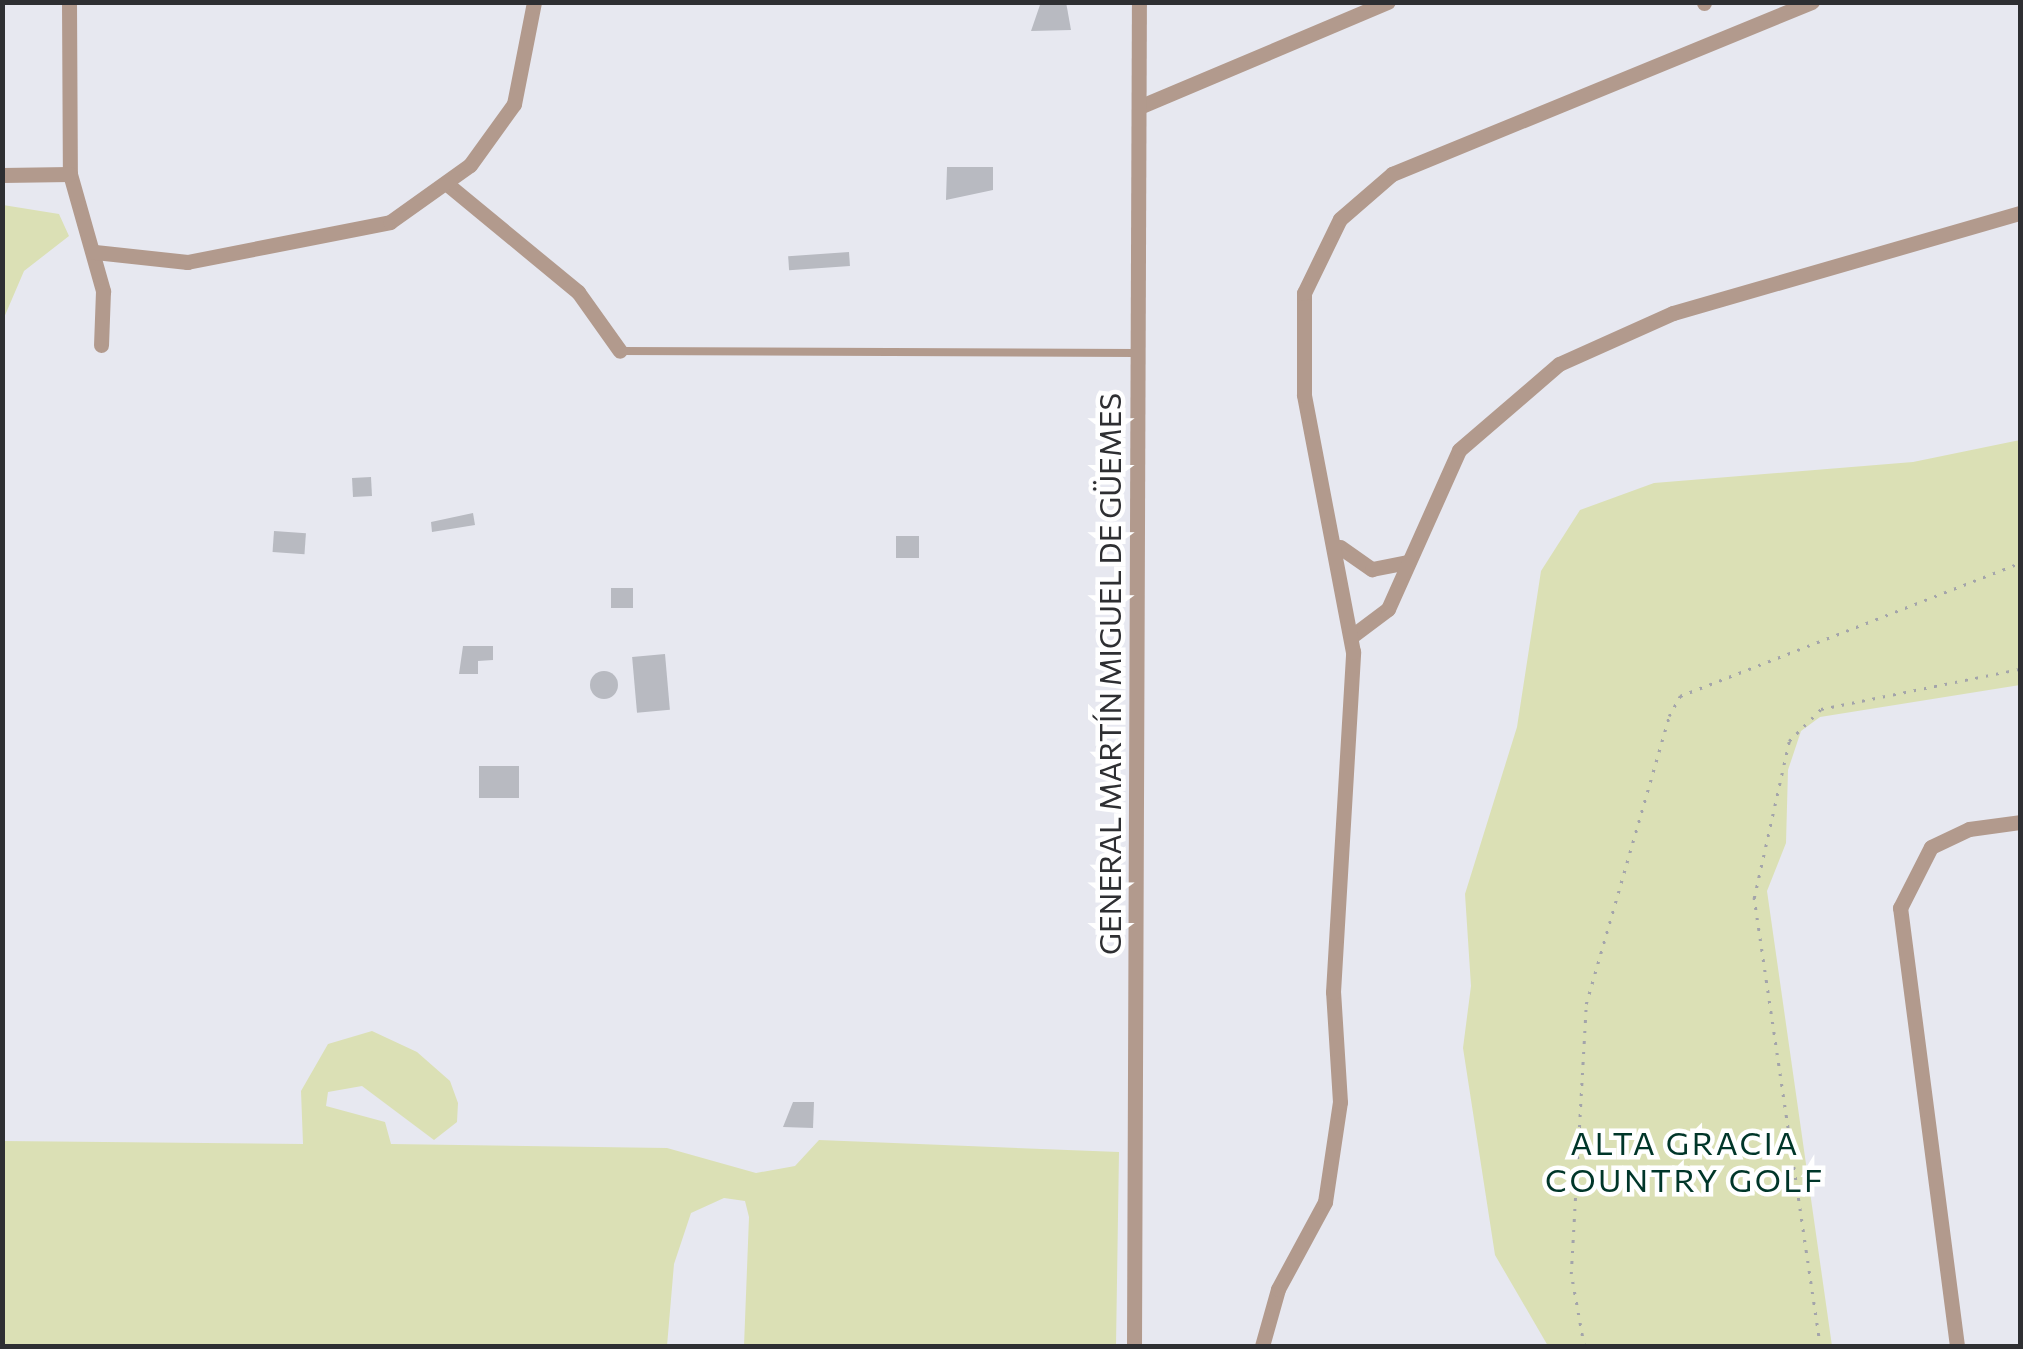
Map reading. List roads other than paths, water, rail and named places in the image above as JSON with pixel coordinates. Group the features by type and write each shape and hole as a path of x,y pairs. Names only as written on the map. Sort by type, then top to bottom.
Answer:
{"street":[{"path":"69,2 70,174 95,252 101,345"},
{"path":"95,252 187,262 321,240 390,222 447,184 514,104 534,2"},
{"name":"GENERAL MARTÍN MIGUEL DE GÜEMES","path":"1134,1346 1139,2"},
{"path":"1138,107 1388,2"},
{"path":"1262,1346 1278,1288 1326,1202 1338,1134 1333,992 1352,636 1339,546 1300,353 1304,293 1340,218 1418,161 1812,2"},
{"path":"2,175 70,174"},
{"path":"447,184 578,292 620,351"},
{"path":"1352,636 1388,609 1459,450 1559,364 1674,314 2020,214"},
{"path":"1339,546 1372,569 1408,562"},
{"path":"1957,1346 1900,908 1932,847 1968,829 2020,822"}],"lane":[{"path":"620,351 1138,354"}],"district":[{"name":"ALTA GRACIA COUNTRY GOLF","path":"1685,1162"}]}
